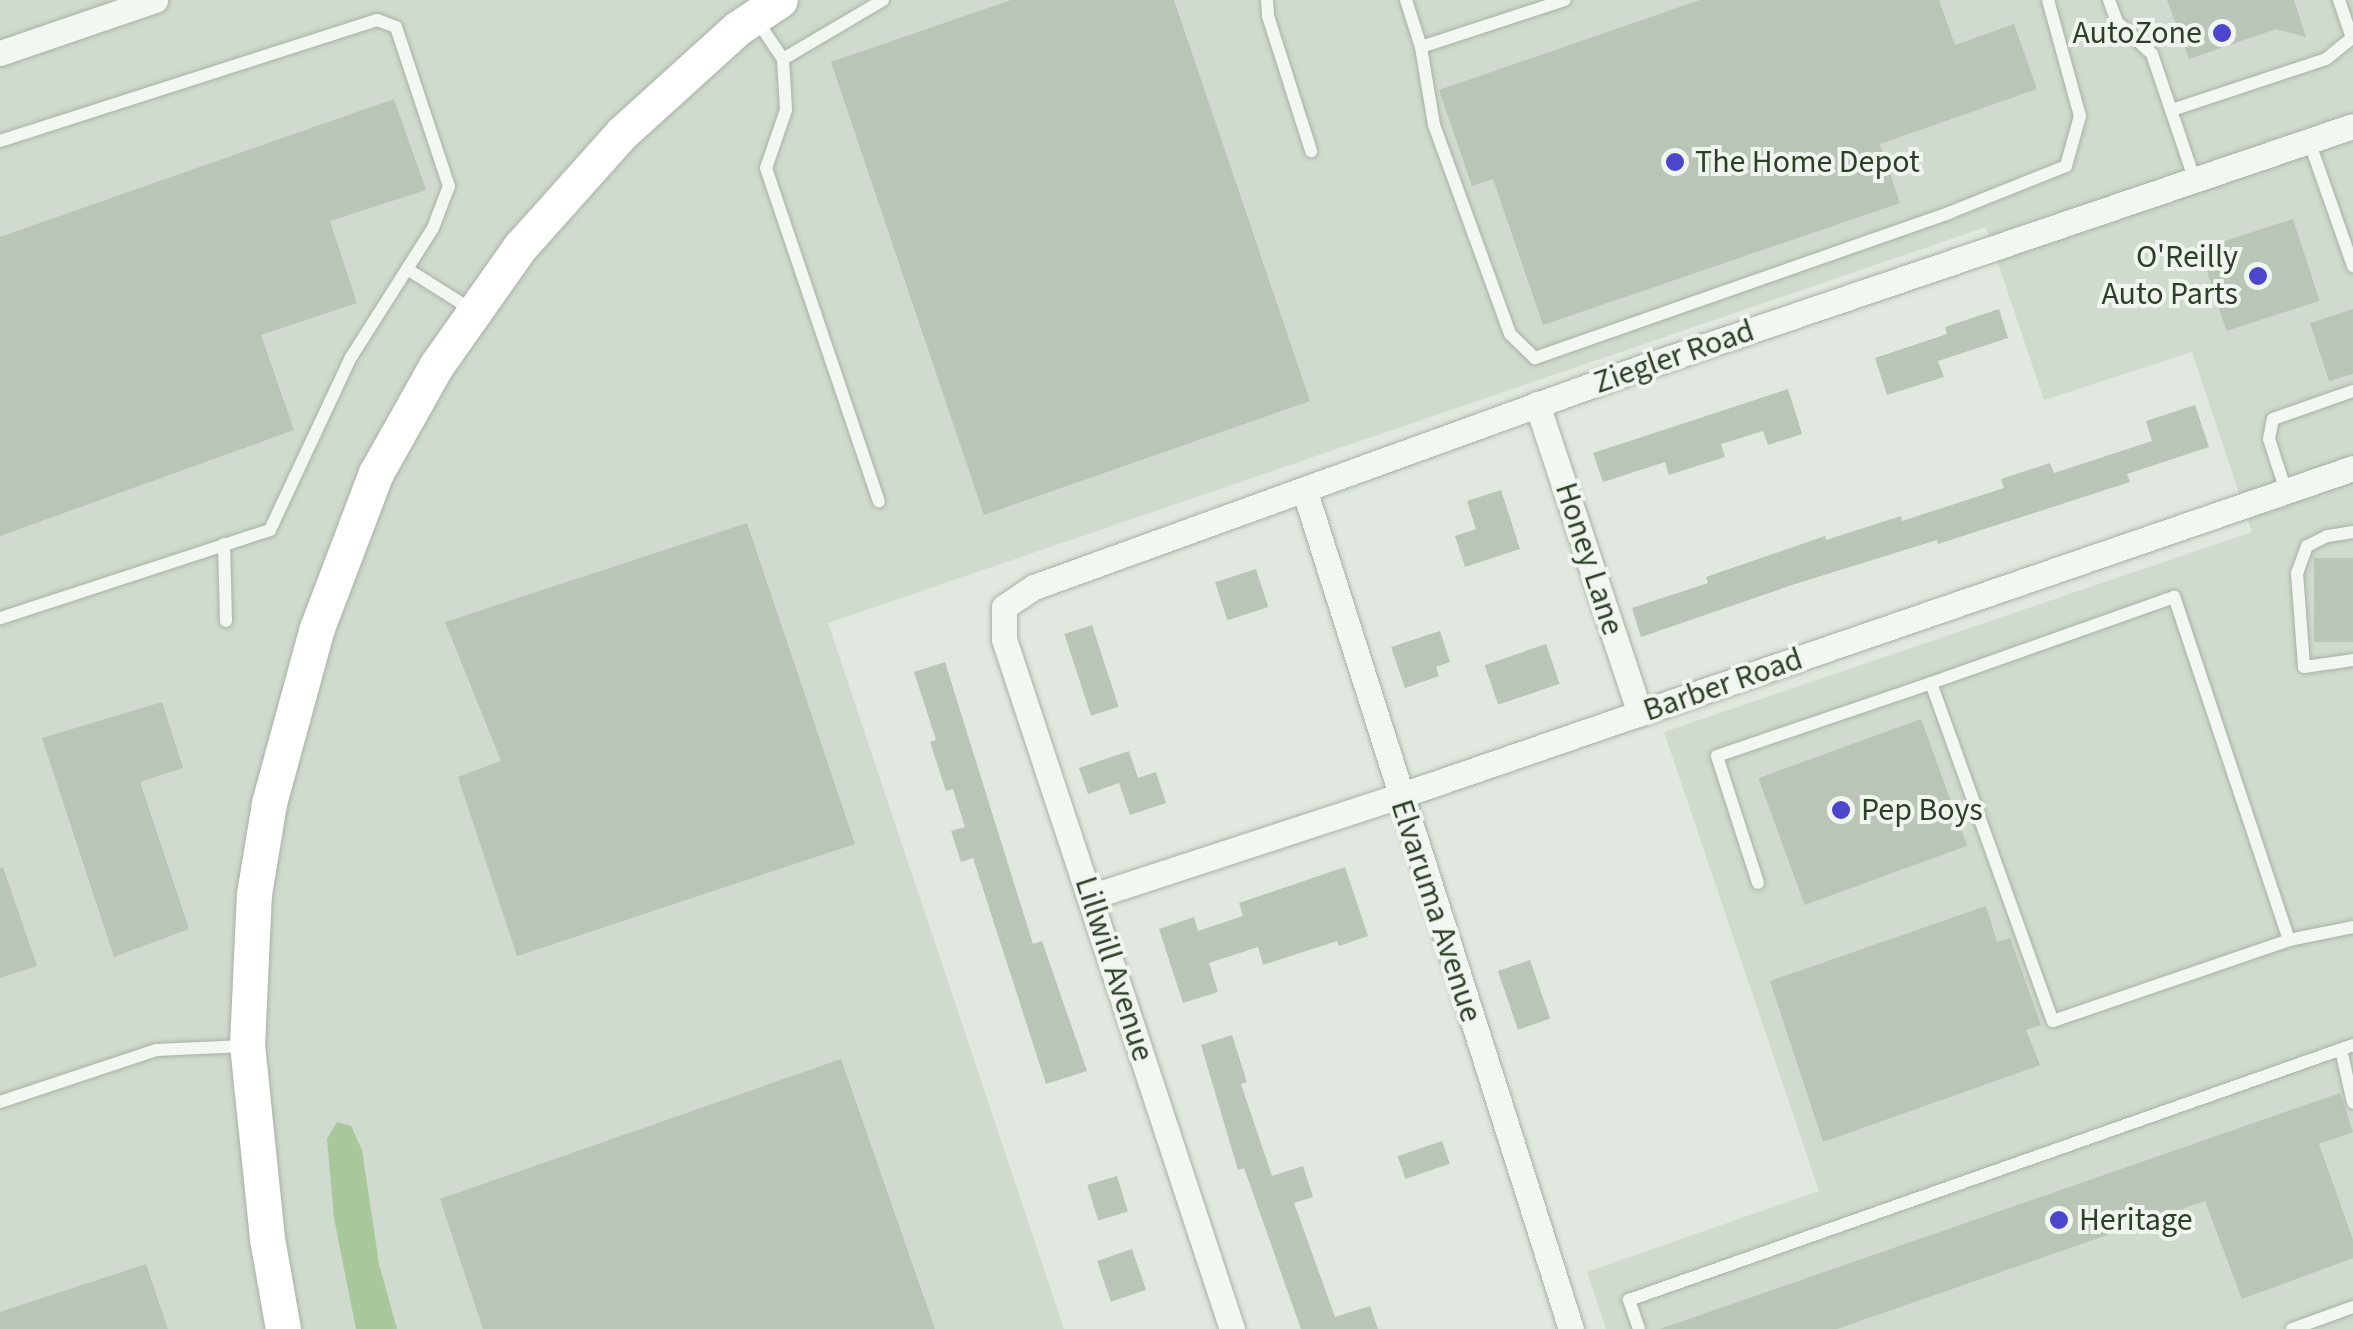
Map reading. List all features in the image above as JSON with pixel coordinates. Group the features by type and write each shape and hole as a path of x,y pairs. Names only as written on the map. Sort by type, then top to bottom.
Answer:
{"street":[{"path":"0,53 155,0"},
{"path":"284,1329 267,1238 247,1046 254,894 266,822 316,628 376,473 436,366 520,247 622,132 767,9"},
{"name":"Ziegler Road","path":"1004,607 1017,594 1034,587 1306,492 1537,404 2353,126"},
{"name":"Honey Lane","path":"1537,404 1640,713"},
{"name":"Barber Road","path":"1090,897 1399,796 2353,468"},
{"name":"Elvaruma Avenue","path":"1306,492 1399,796 1571,1329"},
{"name":"Lillwill Avenue","path":"1004,607 1004,639 1232,1329"}],"lane":[{"path":"782,60 882,0"},
{"path":"1268,0 1268,16 1310,150"},
{"path":"1406,0 1422,47 1434,125 1510,334 1535,358 1951,212 2066,166 2080,116 2048,0"},
{"path":"1422,47 1565,0"},
{"path":"2109,0 2117,22 2152,54 2195,181"},
{"path":"2172,110 2326,59 2352,38 2340,0"},
{"path":"767,9 782,60 786,110 766,168 879,500"},
{"path":"0,141 377,20 396,27 449,186 433,228 350,356 270,530 0,618"},
{"path":"2309,141 2353,266"},
{"path":"406,270 474,312"},
{"path":"2286,490 2270,440 2273,419 2353,391"},
{"path":"2353,532 2327,536 2307,546 2297,574 2304,667 2353,660"},
{"path":"224,544 226,621"},
{"path":"1758,883 1718,756 2174,597 2289,940"},
{"path":"1931,683 2053,1021 2289,940 2353,927"},
{"path":"0,1102 156,1050 247,1046"},
{"path":"1639,1329 1629,1300 2347,1047 2353,1103"},
{"path":"2292,1329 2353,1306"}],"shaded area":[{"path":"0,0 2353,0 2353,1329 1606,1329 1587,1272 1819,1191 1664,732 2252,532 2192,352 2044,400 1986,227 828,623 1064,1329 0,1329"},
{"path":"337,1122 351,1126 362,1150 379,1264 397,1329 356,1329 334,1218 327,1139"}],"building":[{"path":"1011,0 1174,0 1310,401 984,515 831,62"},
{"name":"The Home Depot","path":"1700,0 1939,0 1955,45 2014,24 2037,89 1880,144 1900,203 1543,325 1493,179 1472,186 1439,90"},
{"name":"AutoZone","path":"2167,0 2294,0 2306,37 2276,29 2189,59"},
{"path":"394,99 426,190 330,221 357,303 261,335 294,430 0,536 0,237"},
{"path":"2293,219 2320,301 2226,331 2200,249"},
{"path":"1999,309 2008,338 1938,361 1944,377 1887,395 1875,358 1947,334 1945,327"},
{"path":"2353,309 2353,374 2329,381 2310,323"},
{"path":"1788,389 1802,434 1768,445 1763,431 1721,444 1725,457 1669,475 1665,462 1603,482 1593,453"},
{"path":"2195,405 2209,447 2127,474 2130,482 1938,544 1937,540 1795,584 1641,637 1632,608 1708,583 1706,577 1825,536 1826,540 1901,516 1902,521 2004,488 2001,479 2050,463 2054,473 2152,441 2146,421"},
{"path":"1501,490 1520,549 1465,567 1455,536 1476,529 1467,501"},
{"path":"747,523 855,844 517,956 458,777 501,761 445,622"},
{"path":"2314,558 2353,558 2353,642 2314,642"},
{"path":"1256,569 1268,607 1227,620 1215,582"},
{"path":"1092,625 1119,707 1091,716 1064,634"},
{"path":"1440,631 1450,662 1436,667 1439,676 1405,688 1391,647"},
{"path":"1546,644 1560,684 1498,705 1485,665"},
{"path":"945,662 1033,944 1042,941 1087,1071 1046,1084 973,858 961,862 951,831 965,827 953,789 946,791 930,742 936,740 914,672"},
{"path":"162,702 183,768 140,782 189,929 114,957 42,738"},
{"path":"1921,719 1967,846 1805,905 1758,778"},
{"path":"1129,751 1138,778 1156,772 1166,803 1130,815 1119,783 1088,794 1079,768"},
{"path":"3,867 37,966 0,978 0,868"},
{"path":"1345,867 1368,936 1339,946 1337,941 1263,965 1258,947 1209,963 1218,992 1183,1003 1159,929 1194,917 1198,931 1243,916 1239,903"},
{"path":"1986,906 1997,942 2010,938 2041,1025 2026,1030 2040,1065 1823,1142 1770,981"},
{"path":"1530,960 1550,1019 1518,1030 1498,971"},
{"path":"1232,1035 1247,1082 1241,1084 1272,1176 1303,1166 1313,1197 1294,1203 1335,1317 1370,1306 1378,1329 1301,1329 1244,1168 1238,1170 1201,1045"},
{"path":"841,1059 935,1329 483,1329 440,1199"},
{"name":"Heritage","path":"2340,1093 2353,1132 2319,1144 2353,1240 2353,1258 2242,1299 2205,1201 1837,1329 1660,1329"},
{"path":"1442,1141 1450,1164 1405,1179 1398,1156"},
{"path":"1117,1176 1128,1211 1098,1220 1087,1185"},
{"path":"1132,1249 1146,1290 1111,1302 1097,1261"},
{"path":"146,1264 168,1329 0,1329 0,1312"}],"place":[{"name":"AutoZone","path":"2222,33"},
{"name":"The Home Depot","path":"1675,162"},
{"name":"O'Reilly Auto Parts","path":"2258,276"},
{"name":"Pep Boys","path":"1841,810"},
{"name":"Heritage","path":"2059,1220"}]}
